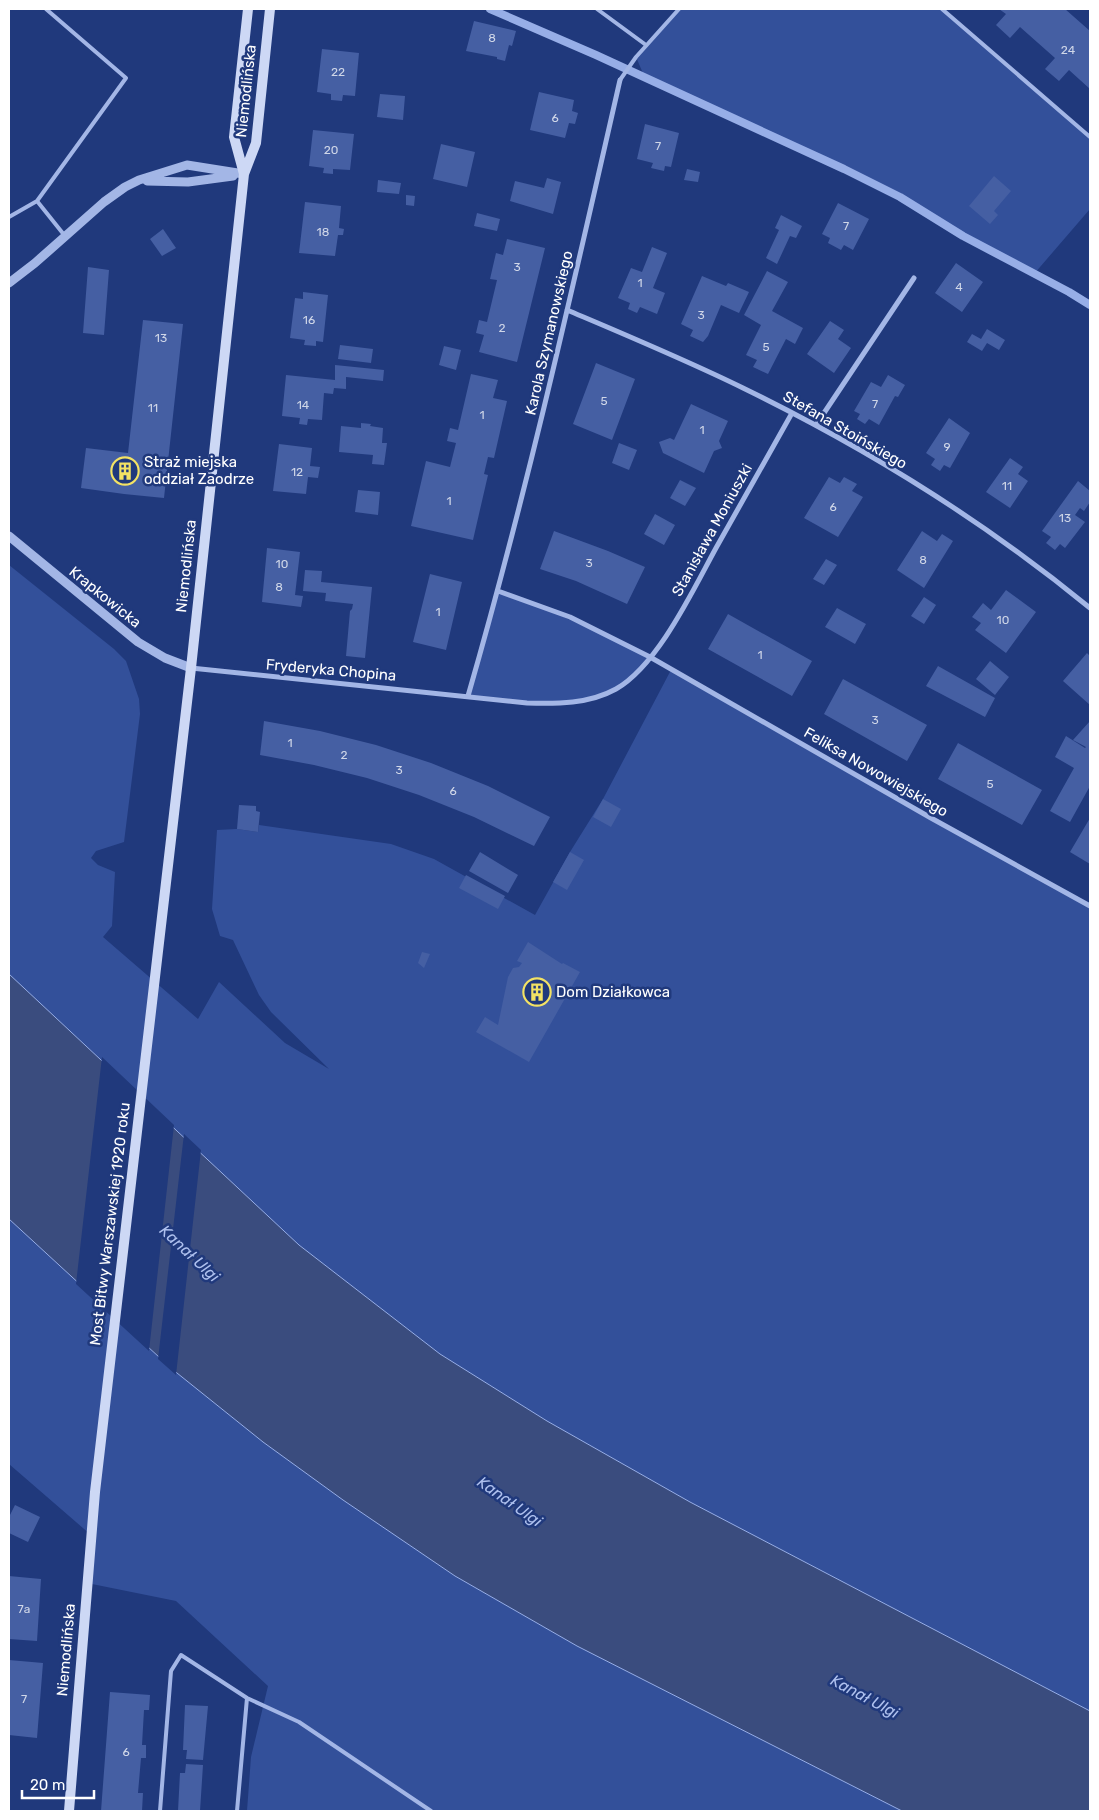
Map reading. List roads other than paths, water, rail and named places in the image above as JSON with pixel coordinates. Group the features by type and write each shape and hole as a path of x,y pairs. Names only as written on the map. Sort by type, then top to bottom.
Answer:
{"main road":[{"name":"Niemodlińska","path":"244,174 234,137 248,9"},
{"name":"Niemodlińska","path":"156,960 191,668 244,174 256,143 270,9"},
{"name":"Most Bitwy Warszawskiej 1920 roku","path":"95,1492 156,960"},
{"name":"Niemodlińska","path":"69,1811 95,1492"}],"street":[{"name":"Karola Szymanowskiego","path":"468,696 498,592 542,420 620,80"},
{"path":"9,283 35,263 104,202 139,180 187,165 244,174"},
{"path":"139,180 188,182 244,174"},
{"path":"816,425 914,278"},
{"name":"Stefana Stoińskiego","path":"567,310 684,361 816,425 928,492 984,529 1090,608"},
{"name":"Stanisława Moniuszki","path":"468,696 527,703 556,704 588,700 615,689 634,677 670,630 792,413"},
{"name":"Krapkowicka","path":"9,536 138,642 165,658 191,668"},
{"name":"Feliksa Nowowiejskiego","path":"498,592 570,617 650,657 931,818 1090,906"},
{"name":"Fryderyka Chopina","path":"191,668 468,696"}],"lane":[{"path":"9,217 37,201 126,78 46,9"},
{"path":"597,9 646,45"},
{"path":"620,80 636,57 679,9"},
{"path":"942,9 1090,137"},
{"path":"37,201 65,236"},
{"path":"160,1811 171,1671 181,1656 247,1698 299,1722 431,1811"},
{"path":"236,1811 247,1698"}],"water":[{"name":"Kanał Ulgi","path":"9,974 299,1245 440,1354 547,1421 690,1502 1090,1711 1090,1811 902,1811 577,1646 455,1576 343,1500 263,1442 172,1369 9,1219"}],"waterway":[{"path":"490,9 596,55 844,169 900,197 963,236 1090,305"}],"place":[{"name":"Straż miejska oddział Zaodrze","path":"125,471"},
{"name":"Dom Działkowca","path":"537,992"}]}
